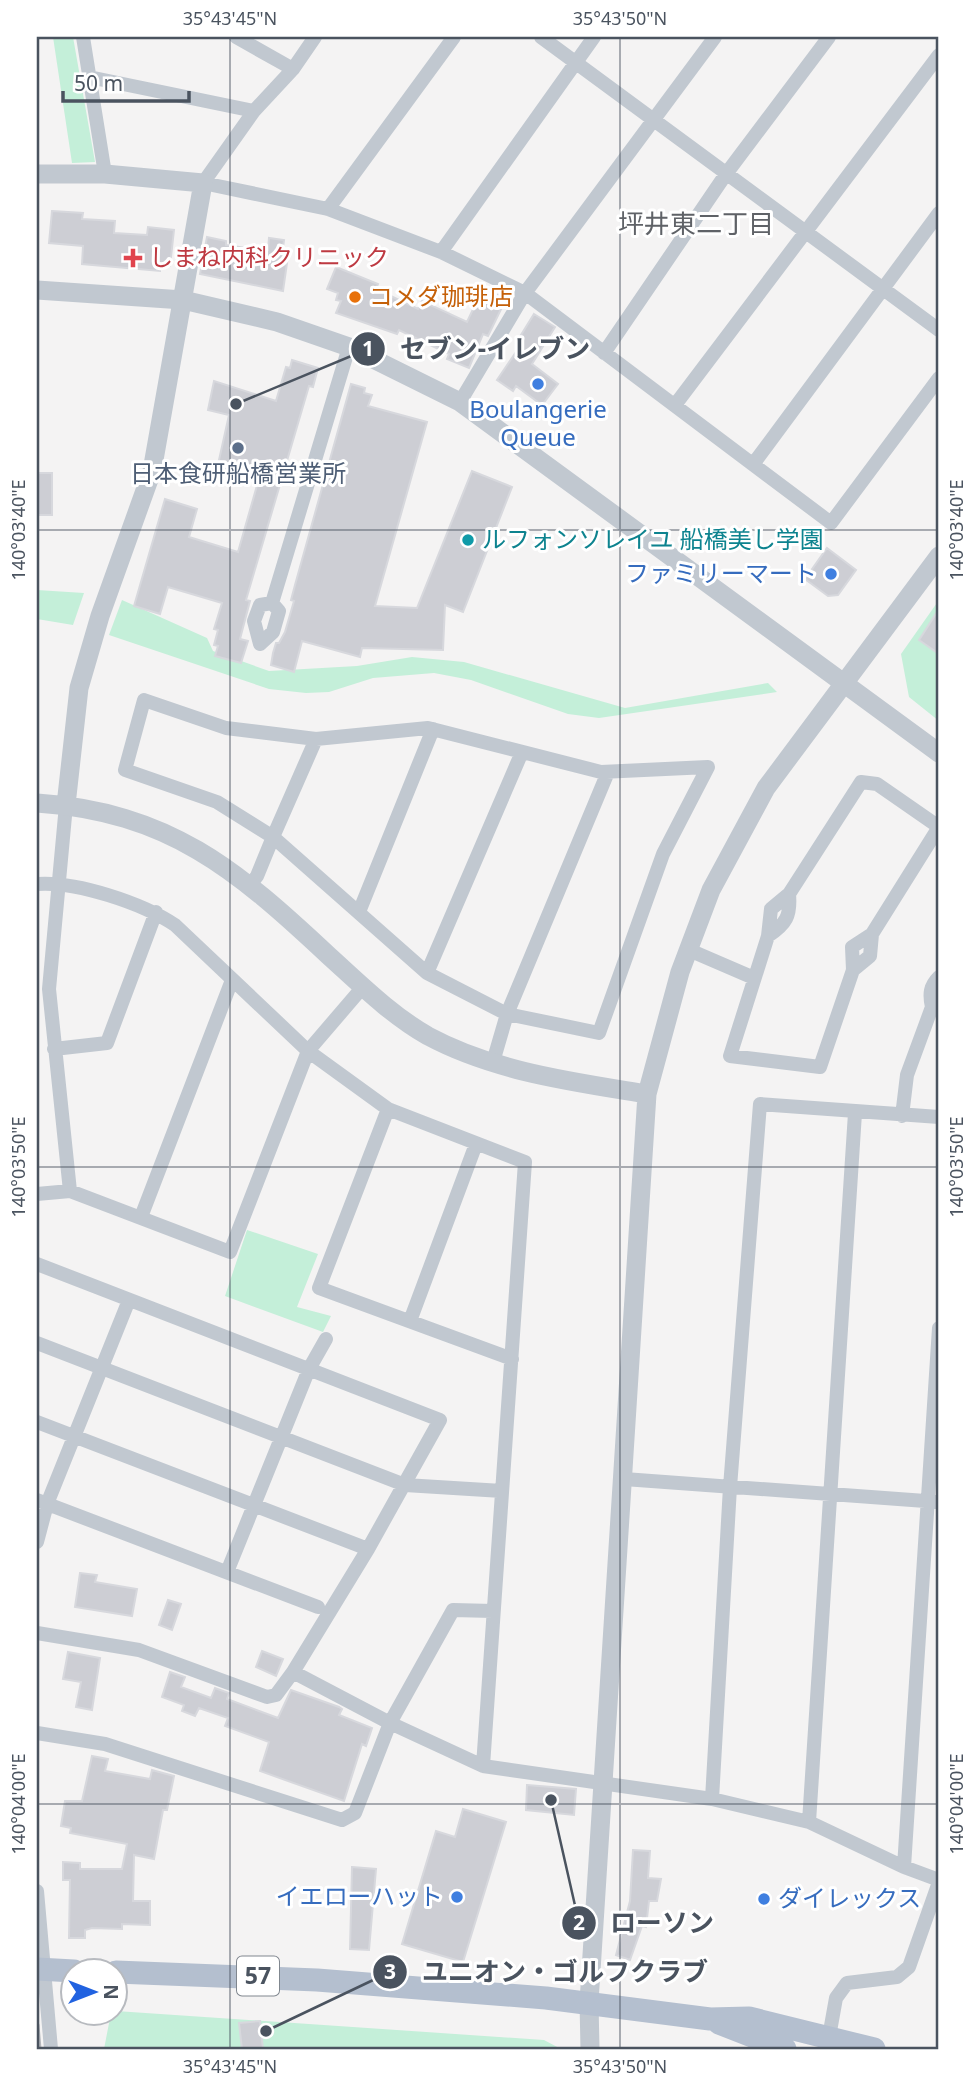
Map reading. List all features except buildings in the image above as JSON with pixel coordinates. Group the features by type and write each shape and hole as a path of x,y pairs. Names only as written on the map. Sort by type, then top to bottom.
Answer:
{"main road":[{"path":"40,1969 60,1970"},
{"name":"57","path":"130,1972 268,1977 589,2003 710,2019 749,2018 874,2049"},
{"name":"57","path":"710,2019 785,2049"}],"street":[{"path":"83,37 105,173"},
{"path":"236,37 293,69"},
{"path":"70,1191 49,989 79,688 100,616 152,471 203,183 254,111 293,69 315,37"},
{"path":"328,209 454,37"},
{"path":"541,37 939,330"},
{"path":"441,252 594,37"},
{"path":"460,402 525,293 715,37"},
{"path":"604,352 726,174 829,37"},
{"path":"675,405 939,55"},
{"path":"89,77 254,111"},
{"path":"37,174 105,173 203,183 328,209 441,252 525,293 831,523 939,378"},
{"path":"754,463 939,213"},
{"path":"37,290 183,300 277,322 349,347 460,402 939,753"},
{"path":"272,603 349,347"},
{"path":"590,2049 589,2003 602,1782 624,1479 647,1094 689,950 710,890 766,788 847,683 939,556"},
{"path":"144,700 226,728 316,739 433,729 608,772 708,767 663,853 600,1033 507,1014 427,973 273,837 217,802 125,770 144,700"},
{"path":"359,912 433,729"},
{"path":"250,885 316,739"},
{"path":"427,973 522,752"},
{"path":"493,1062 507,1014 608,772"},
{"path":"861,782 877,784 939,827 872,934 870,956 853,970 820,1067 730,1056 768,936 782,927 789,917 789,894 861,782"},
{"path":"37,803 96,809 176,836 250,885 362,988 428,1035 493,1062 543,1077 647,1094"},
{"path":"37,884 59,882 156,912 175,925 308,1051 388,1109 525,1162 483,1766"},
{"path":"54,1049 107,1043 156,912"},
{"path":"689,950 754,978"},
{"path":"902,1116 907,1075 936,1004 930,996 933,983 939,977"},
{"path":"141,1217 232,980"},
{"path":"37,1194 70,1191 230,1252 308,1051 362,988"},
{"path":"712,1799 730,1487 760,1104 939,1117"},
{"path":"388,1109 319,1288 512,1359"},
{"path":"809,1822 855,1113"},
{"path":"410,1321 476,1144"},
{"path":"37,1264 440,1420 368,1549 293,1672 276,1695 267,1697 139,1650 37,1633"},
{"path":"37,1542 42,1502 74,1436 129,1300"},
{"path":"904,1867 933,1501 939,1328"},
{"path":"227,1572 309,1369 326,1339"},
{"path":"37,1343 405,1485 502,1491"},
{"path":"37,1422 368,1549"},
{"path":"624,1479 933,1501"},
{"path":"42,1502 318,1607"},
{"path":"37,1733 105,1744 342,1821 355,1813 390,1723 453,1610 493,1611"},
{"path":"293,1672 390,1723 483,1766 712,1799 809,1822 939,1881 909,1967 897,1977 847,1983 836,1998 829,2037"},
{"path":"37,1891 40,1969 51,2049"}],"green space":[{"path":"53,37 73,37 95,162 72,163"},
{"path":"37,590 84,593 73,625 37,619"},
{"path":"122,600 207,638 213,651 269,671 357,666 412,657 464,662 625,708 768,683 777,692 599,718 568,714 471,680 434,673 373,678 329,692 306,693 269,689 109,635"},
{"path":"939,600 939,721 909,697 901,654"},
{"path":"247,1230 318,1254 297,1307 331,1316 323,1332 225,1296"},
{"path":"130,2012 544,2040 561,2049 104,2049 108,2026 130,2026"}],"railway":[{"path":"37,2025 39,2049"}],"place":[{"name":"しまね内科クリニック","path":"133,258"},
{"name":"コメダ珈琲店","path":"355,297"},
{"name":"Boulangerie Queue","path":"538,384"},
{"name":"セブン-イレブン","path":"236,404"},
{"name":"日本食研船橋営業所","path":"238,448"},
{"name":"ルフォンソレイユ 船橋美し学園","path":"468,540"},
{"name":"ファミリーマート","path":"831,574"},
{"name":"ローソン","path":"551,1800"},
{"name":"イエローハット","path":"457,1897"},
{"name":"ダイレックス","path":"764,1899"},
{"name":"ユニオン・ゴルフクラブ","path":"266,2031"}],"district":[{"name":"坪井東二丁目","path":"696,224"}]}
